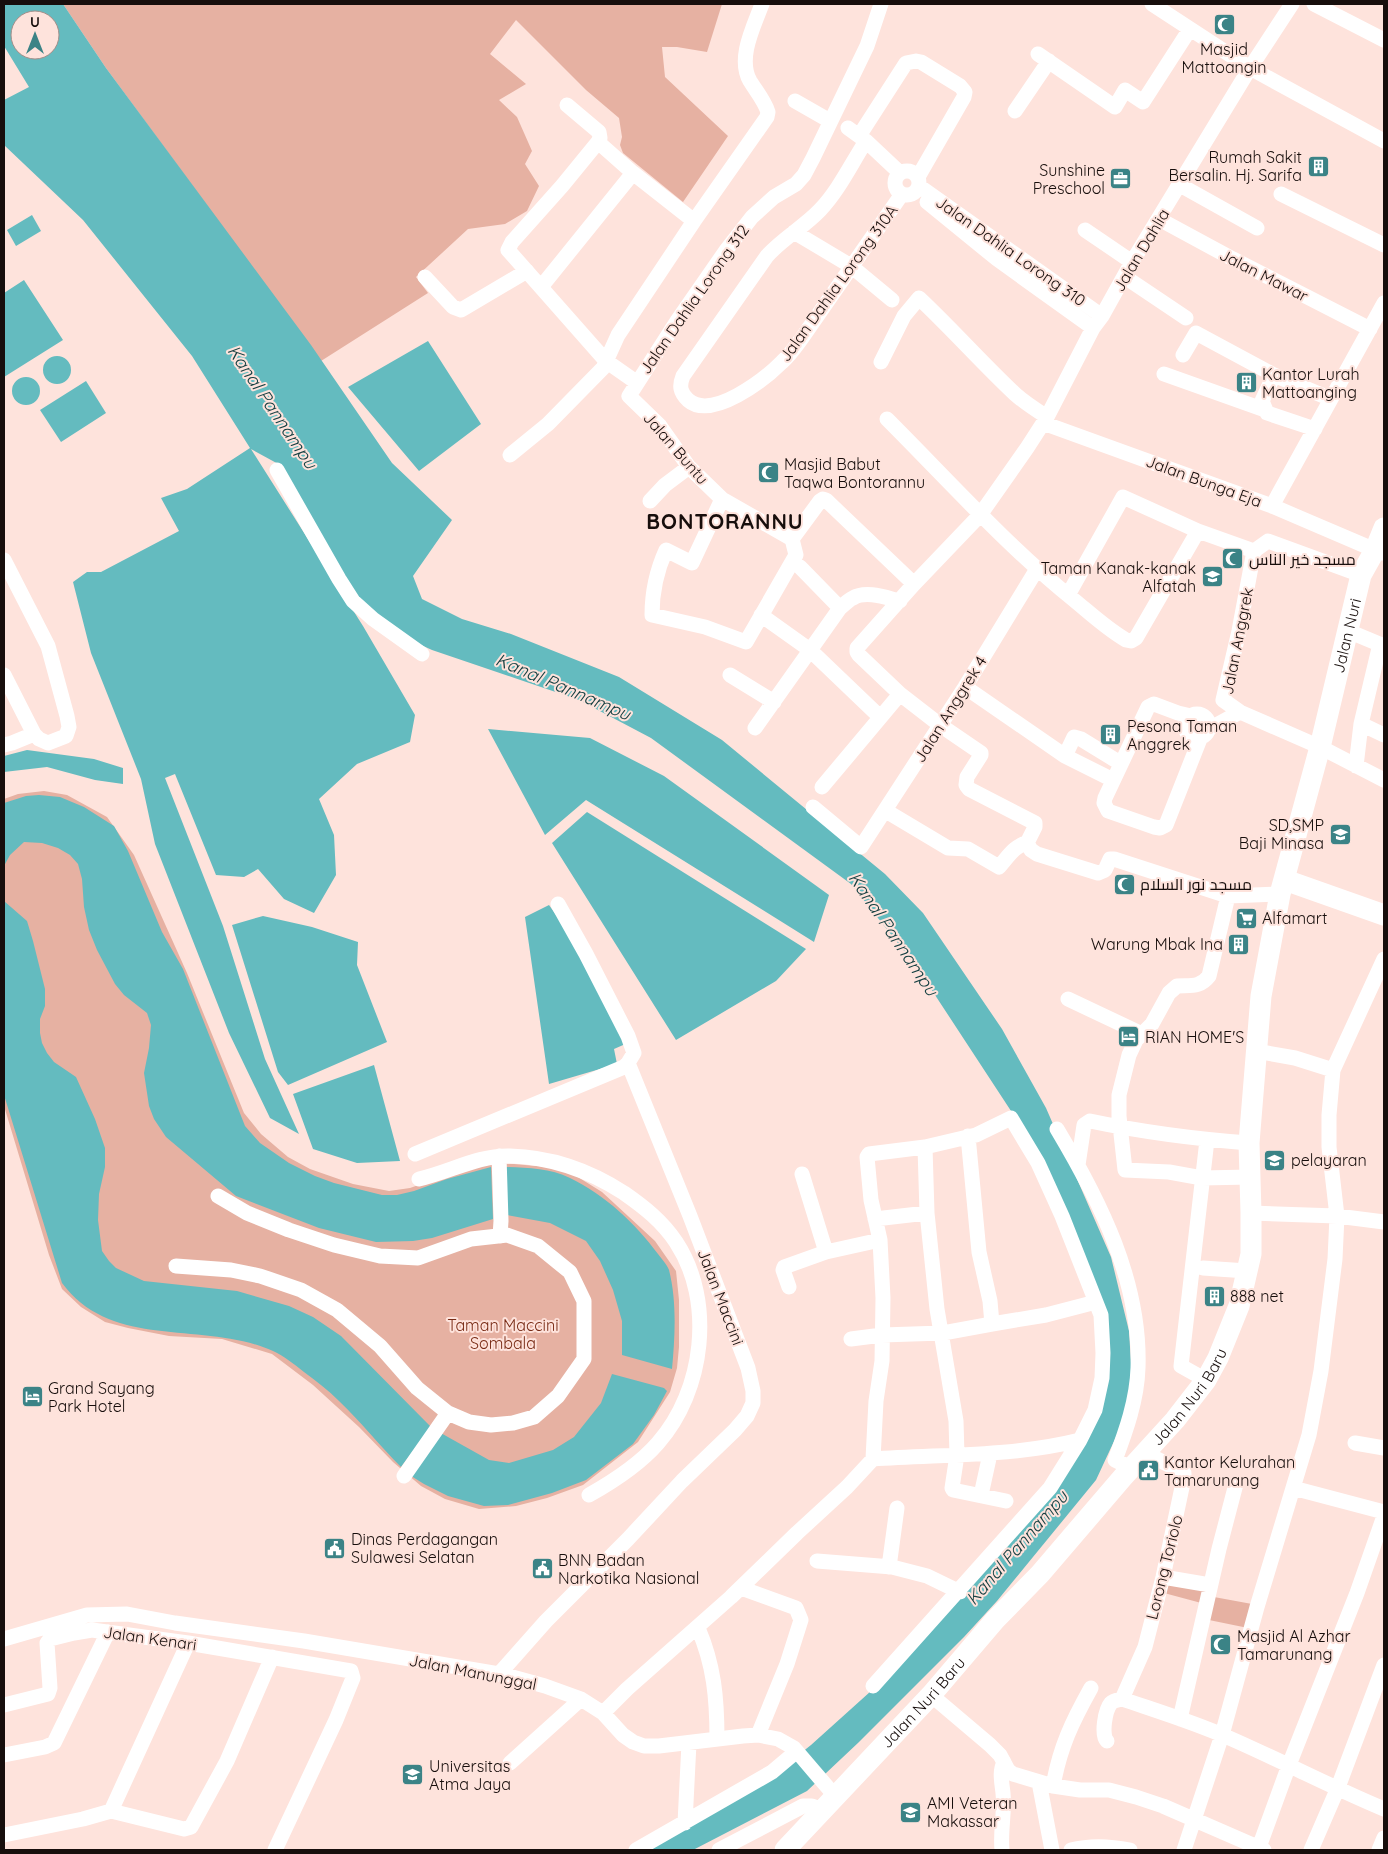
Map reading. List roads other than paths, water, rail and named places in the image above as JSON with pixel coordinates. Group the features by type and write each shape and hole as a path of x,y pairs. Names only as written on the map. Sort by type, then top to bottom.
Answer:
{"street":[{"path":"510,455 548,424 560,410 591,383 603,368 618,335 694,221 764,124 768,114 766,107 749,79 745,62 762,4"},
{"name":"Jalan Dahlia Lorong 312","path":"633,388 716,265 752,217 774,197 796,184 804,175 867,46 881,4"},
{"path":"1152,4 1250,68 1384,141"},
{"name":"Jalan Dahlia","path":"900,694 857,652 857,648 914,584 980,515 1045,420 1132,262 1250,68 1292,4"},
{"path":"1314,4 1384,40"},
{"path":"1015,111 1044,58 1115,107 1125,90 1143,102 1190,29"},
{"name":"Jalan Dahlia Lorong 310A","path":"794,232 779,243 767,256 683,376 680,382 680,390 693,404 706,406 746,391 768,375 784,360 802,338 851,266 913,187 964,97 965,92 960,86 921,62 906,63 858,135"},
{"path":"795,101 830,122"},
{"path":"567,105 599,132 600,138 598,142 633,173 694,221"},
{"path":"892,300 851,266 794,232 810,221 829,199 858,135 899,172"},
{"name":"Jalan Buntu","path":"598,142 509,246 510,252 606,361 633,388 630,398 660,426 685,462 722,500 792,539"},
{"path":"903,170 912,171 913,187 898,192 894,180 899,172 903,170"},
{"path":"541,287 633,173"},
{"path":"1180,185 1257,228"},
{"name":"Jalan Dahlia Lorong 310","path":"913,187 1098,322"},
{"path":"1281,194 1384,245"},
{"name":"Jalan Mawar","path":"1159,219 1242,264 1370,329"},
{"path":"1085,230 1132,262"},
{"path":"425,277 453,307 461,310 527,271"},
{"path":"1124,277 1186,318"},
{"name":"Jalan Bunga Eja","path":"881,362 904,316 919,298 952,329 982,363 1045,420 1272,506 1374,550"},
{"path":"1272,506 1384,303"},
{"path":"1183,356 1196,333 1274,375 1331,399"},
{"path":"1164,374 1315,429"},
{"path":"1265,410 1262,401 1274,375"},
{"path":"887,419 980,515 1037,570 1121,637 1131,641 1136,638 1198,531"},
{"path":"650,501 685,462"},
{"path":"278,470 353,601 373,619 422,654"},
{"path":"1068,595 1123,497 1198,531 1254,551 1268,541 1361,575"},
{"path":"722,500 692,563 666,550 656,576 652,597 652,615 705,627 746,642 796,555 792,539 822,499 826,500 914,584"},
{"name":"Jalan Nuri","path":"1283,887 1320,748 1361,575 1384,528"},
{"name":"Jalan Anggrek","path":"1254,551 1240,630 1223,700 1240,712 1320,748 1384,780"},
{"path":"4,560 48,646 68,722 69,732 66,736 51,742 44,742 34,734 4,675"},
{"path":"800,567 840,608"},
{"name":"Jalan Anggrek 4","path":"813,807 861,847 965,687 1037,570"},
{"path":"755,728 840,608 854,597 866,595 900,601"},
{"path":"760,615 810,650 880,717"},
{"path":"1348,631 1382,645 1361,724 1356,766"},
{"path":"730,675 774,702"},
{"path":"965,687 1065,756 1112,780"},
{"path":"822,787 900,694 980,753 981,755 966,781 966,785 969,788 1035,822 1035,827 1027,843 1014,849 999,867 968,849 948,848 886,811"},
{"path":"1199,739 1185,730 1189,716 1223,700"},
{"path":"1158,704 1189,716 1208,722 1199,739 1166,825 1160,828 1154,827 1111,813 1106,808 1105,798 1120,763 1150,705 1158,704"},
{"path":"1199,739 1240,712"},
{"path":"1361,724 1384,735"},
{"path":"4,745 34,734"},
{"path":"1065,756 1074,737 1120,763"},
{"path":"1027,843 1031,850 1037,854 1095,873 1103,872 1110,859 1114,859 1228,896 1283,887 1384,915"},
{"name":"Jalan Nuri Baru","path":"785,1850 826,1796 931,1695 991,1616 1040,1574 1206,1380 1218,1358 1239,1306 1251,1254 1249,1143 1256,1051 1261,996 1283,887"},
{"path":"1228,896 1209,976 1200,984 1173,988 1168,993 1152,1024 1136,1040 1129,1055 1119,1094 1119,1116 1122,1129 1125,1170 1168,1172 1202,1178 1250,1177"},
{"path":"414,1154 624,1067 634,1053 628,1036 558,904"},
{"path":"1184,1850 1222,1735 1257,1607 1309,1434 1321,1372 1335,1259 1337,1216 1329,1147 1329,1115 1333,1070 1384,959"},
{"path":"1068,999 1142,1034"},
{"path":"1256,1051 1295,1058 1333,1070"},
{"name":"Jalan Maccini","path":"498,1674 546,1621 628,1539 682,1481 735,1430 753,1403 753,1392 742,1352 666,1154 628,1063"},
{"path":"603,1713 627,1689 741,1588 847,1487 873,1459 876,1401 882,1361 883,1298 880,1240 869,1182 867,1157 869,1154 925,1147 985,1131 1011,1118 1038,1163 1058,1207 1101,1315 1103,1335 1102,1378 1095,1410 1080,1440 1050,1488 873,1686"},
{"path":"1078,1165 1082,1132 1085,1123 1090,1121 1122,1129 1151,1131 1207,1140 1249,1143"},
{"path":"1057,1129 1078,1165 1108,1228 1133,1304 1138,1369 1129,1420 1115,1460 1138,1461"},
{"path":"968,1136 979,1252 990,1301 992,1324"},
{"path":"1206,1380 1181,1366 1207,1140"},
{"path":"925,1147 927,1213 937,1309 943,1333 956,1421 957,1455 952,1488 953,1490 1006,1501"},
{"path":"419,1179 442,1173 472,1161 532,1158 566,1166 614,1186 646,1209 661,1222 683,1254 694,1281 698,1308 698,1344 692,1380 683,1405 667,1432 650,1452 627,1471 589,1495"},
{"path":"176,1266 231,1270 260,1276 301,1290 337,1310 380,1346 445,1418 491,1425 513,1423 534,1417 558,1396 584,1359 584,1301 570,1272 538,1246 507,1235 501,1229 499,1160"},
{"path":"802,1174 826,1252"},
{"path":"218,1196 248,1213 289,1230 334,1245 380,1256 418,1258 501,1229"},
{"path":"875,1219 927,1213"},
{"path":"1251,1214 1337,1216 1384,1222"},
{"path":"789,1287 784,1268 826,1252 880,1240"},
{"path":"1203,1268 1247,1271"},
{"path":"851,1339 943,1333 1046,1315 1096,1302"},
{"path":"404,1474 445,1418"},
{"path":"873,1459 990,1454 1057,1446 1080,1440"},
{"path":"1355,1443 1384,1448"},
{"path":"981,1495 990,1454"},
{"name":"Lorong Toriolo","path":"1107,1741 1103,1734 1110,1704 1122,1699 1145,1646 1163,1577 1184,1473 1138,1461"},
{"path":"1180,1719 1210,1585 1236,1484"},
{"path":"1293,1488 1384,1512"},
{"path":"889,1567 897,1508"},
{"path":"931,1695 990,1745 1000,1755 1008,1770 1013,1774 1046,1784 1080,1790 1109,1790 1163,1806 1261,1850 1288,1765 1357,1593 1384,1516"},
{"path":"817,1561 889,1567 927,1576 959,1592"},
{"path":"1163,1577 1210,1585"},
{"path":"741,1588 796,1608 802,1620 788,1664 758,1735"},
{"name":"Jalan Manunggal","path":"4,1638 71,1618 101,1613 127,1614 176,1623 304,1641 498,1674 539,1684 582,1699 603,1713 623,1735 633,1742 644,1746 758,1735 778,1739 795,1749 826,1796"},
{"path":"698,1628 705,1644 714,1676 717,1738"},
{"name":"Jalan Kenari","path":"4,1705 48,1694 50,1688 46,1645 50,1640 84,1630 188,1643 351,1671 353,1678 336,1720 276,1850"},
{"path":"4,1755 46,1747 54,1743 108,1632"},
{"path":"111,1811 188,1643"},
{"path":"4,1835 83,1819 111,1811 184,1829 191,1827 227,1761 272,1657"},
{"path":"1311,1850 1337,1790 1384,1665"},
{"path":"1052,1850 1046,1784 1066,1737 1092,1688"},
{"path":"510,1763 582,1699"},
{"path":"1122,1699 1222,1735 1337,1790 1384,1809"},
{"path":"686,1823 689,1743"},
{"path":"636,1850 772,1772 795,1749"},
{"path":"1002,1850 1001,1840 1004,1812 1001,1772 1004,1762"},
{"path":"719,1850 804,1806 812,1806 826,1796"},
{"path":"1379,1850 1384,1838"},
{"path":"1071,1850 1089,1847 1130,1850"}],"water":[{"name":"Kanal Pannampu","path":"4,4 63,4 106,68 311,345 392,463 452,520 413,576 422,599 462,619 511,634 619,677 722,740 885,874 923,913 1002,1029 1046,1108 1111,1257 1129,1331 1132,1379 1122,1424 1096,1480 997,1601 964,1637 807,1791 693,1850 642,1850 767,1780 811,1745 881,1682 1085,1439 1105,1325 1013,1114 916,966 851,884 651,738 579,700 432,650 410,640 365,607 340,569 282,466 251,449 363,626 415,715 410,742 357,764 319,799 334,835 336,875 314,913 284,899 258,869 244,877 216,875 175,774 165,778 223,926 265,1059 299,1134 270,1118 229,1033 155,844 141,779 91,653 73,582 87,572 101,572 179,531 161,498 187,489 250,448 192,356 83,220 4,145 4,100 29,87 13,60 60,60 60,10 10,10 10,56 4,46"},
{"path":"32,215 41,231 16,246 7,230"},
{"path":"24,280 63,340 4,377 4,293"},
{"path":"428,341 481,424 419,471 348,387"},
{"path":"57,356 67,360 71,370 67,380 57,384 47,380 43,370 47,360"},
{"path":"26,377 36,381 40,391 36,401 26,405 16,401 12,391 16,381"},
{"path":"86,381 106,413 61,442 40,410"},
{"path":"488,729 590,738 664,776 829,895 814,942 586,800 545,835"},
{"path":"27,750 94,759 123,768 123,784 95,780 47,767 4,772 4,756"},
{"path":"26,796 60,797 84,807 114,826 128,851 162,932 183,969 245,1126 260,1143 289,1163 315,1176 334,1183 382,1195 397,1195 414,1191 447,1179 491,1167 493,1219 432,1238 413,1241 376,1242 319,1228 236,1196 166,1137 154,1119 149,1106 144,1073 151,1025 147,1013 124,995 115,984 97,950 89,930 78,864 70,855 58,848 42,843 24,842 10,855 4,866 4,803"},
{"path":"587,812 806,949 776,981 676,1040 552,843"},
{"path":"4,901 27,921 33,941 45,989 45,1006 40,1019 42,1043 54,1062 76,1077 95,1119 105,1148 105,1167 99,1194 98,1220 102,1251 109,1261 116,1268 144,1281 237,1291 289,1306 313,1317 341,1336 431,1427 401,1467 335,1397 293,1363 277,1353 246,1342 160,1331 106,1318 83,1304 62,1283 4,1095"},
{"path":"549,905 584,954 630,1042 614,1049 617,1064 549,1084 525,917"},
{"path":"263,916 312,927 358,942 357,965 387,1042 288,1085 278,1072 232,925"},
{"path":"374,1065 400,1161 357,1163 313,1149 293,1094"},
{"path":"506,1167 538,1169 555,1172 570,1178 607,1201 640,1232 667,1266 672,1282 675,1319 672,1369 622,1355 622,1321 613,1290 600,1261 586,1241 550,1223 507,1215"},
{"path":"612,1374 664,1388 667,1391 654,1415 633,1444 586,1480 552,1493 508,1505 484,1506 448,1496 408,1474 439,1432 489,1460 509,1463 553,1450 574,1437 601,1403"}],"place":[{"name":"Masjid Mattoangin","path":"1224,25"},
{"name":"Rumah Sakit Bersalin. Hj. Sarifa","path":"1318,166"},
{"name":"Sunshine Preschool","path":"1121,179"},
{"name":"Kantor Lurah Mattoanging","path":"1246,383"},
{"name":"Masjid Babut Taqwa Bontorannu","path":"768,473"},
{"name":"مسجد خير الناس","path":"1233,559"},
{"name":"Taman Kanak-kanak Alfatah","path":"1212,577"},
{"name":"Pesona Taman Anggrek","path":"1111,735"},
{"name":"SD,SMP Baji Minasa","path":"1340,834"},
{"name":"مسجد نور السلام","path":"1124,884"},
{"name":"Alfamart","path":"1246,918"},
{"name":"Warung Mbak Ina","path":"1239,944"},
{"name":"RIAN HOME'S","path":"1129,1037"},
{"name":"pelayaran","path":"1275,1160"},
{"name":"888 net","path":"1214,1296"},
{"name":"Grand Sayang Park Hotel","path":"32,1397"},
{"name":"Kantor Kelurahan Tamarunang","path":"1148,1471"},
{"name":"Dinas Perdagangan Sulawesi Selatan","path":"335,1548"},
{"name":"BNN Badan Narkotika Nasional","path":"542,1569"},
{"name":"Masjid Al Azhar Tamarunang","path":"1221,1645"},
{"name":"Universitas Atma Jaya","path":"413,1775"},
{"name":"AMI Veteran Makassar","path":"911,1812"}],"district":[{"name":"BONTORANNU","path":"725,522"}],"park label":[{"name":"Taman Maccini Sombala","path":"503,1334"}]}
